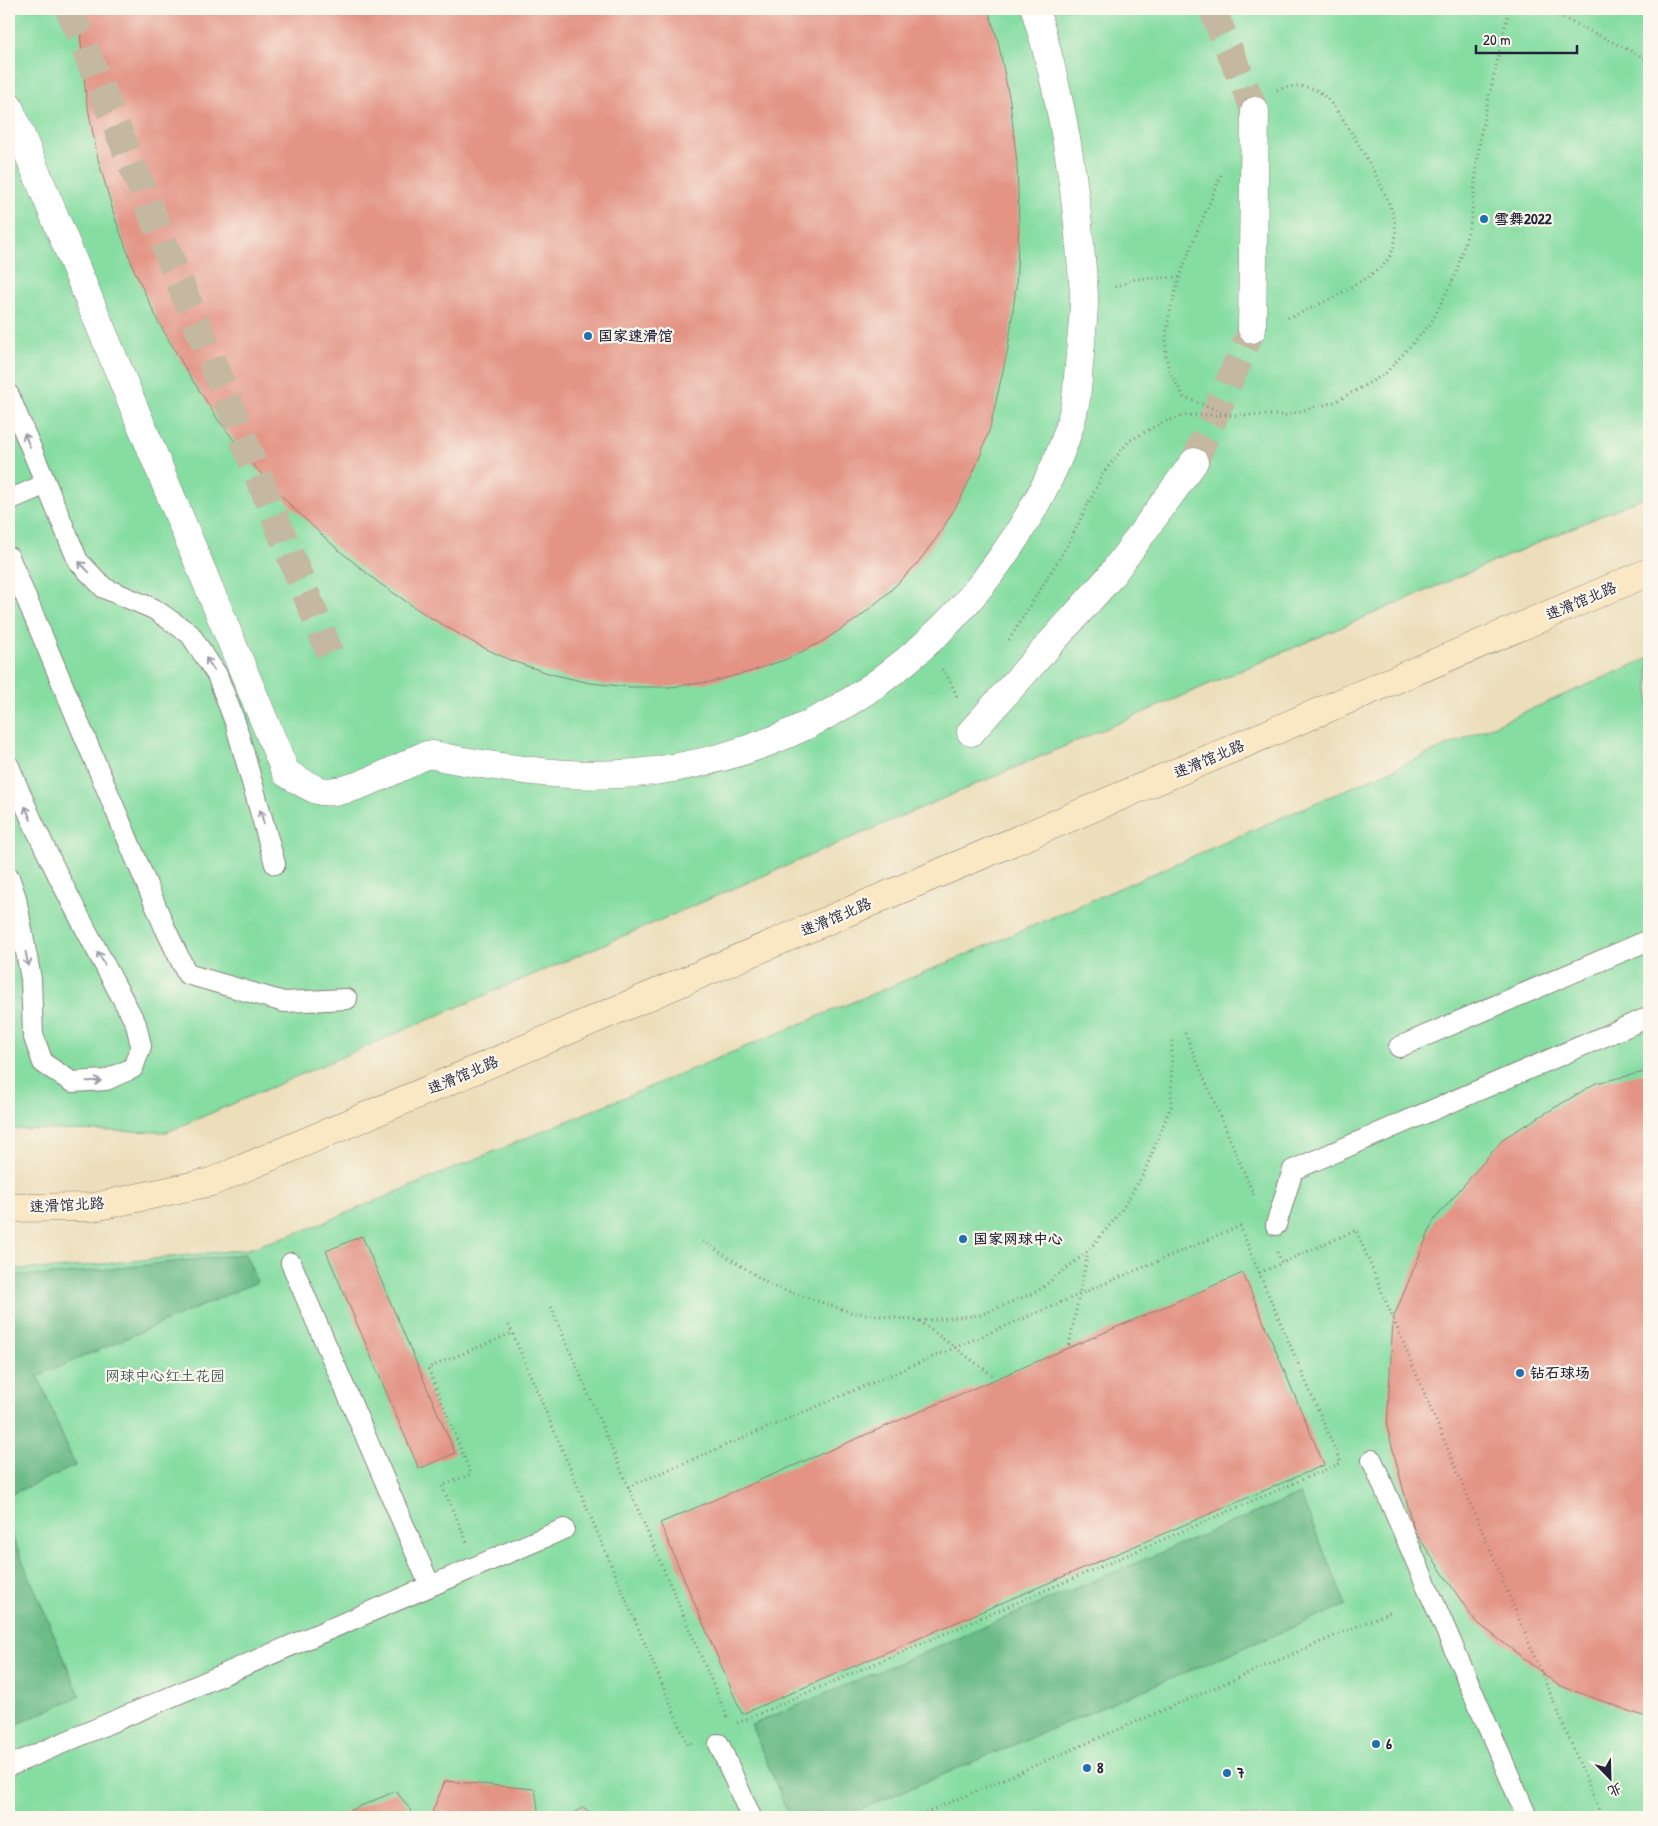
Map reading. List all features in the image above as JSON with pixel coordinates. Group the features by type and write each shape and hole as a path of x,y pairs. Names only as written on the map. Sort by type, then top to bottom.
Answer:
{"street":[{"path":"9,107 286,774 320,791 354,788 428,755 540,773 585,776 629,774 674,768 760,745 804,727 847,704 887,677 925,647 959,613 990,576 1018,536 1041,494 1061,450 1075,404 1084,300 1076,191 1065,121 1049,52 1035,9"},
{"path":"1252,329 1255,111"},
{"path":"970,732 1110,577 1194,462"},
{"name":"速滑馆北路","path":"9,1208 94,1207 211,1182 1649,572"}],"lane":[{"path":"9,395 78,561 104,588 154,609 190,634 218,675 235,722 275,864"},
{"path":"9,500 46,484"},
{"path":"9,557 165,928 187,974 284,1002 347,999"},
{"path":"9,766 28,815 59,878 136,1024 141,1046 133,1068 106,1080 72,1082 43,1063 33,1036 31,978 16,898 9,877"},
{"path":"1399,1048 1649,940"},
{"path":"1275,1234 1293,1170 1649,1017"},
{"path":"291,1263 430,1586"},
{"path":"1372,1460 1527,1817"},
{"path":"9,1766 564,1529"},
{"path":"719,1744 751,1817"}],"path":[{"path":"1006,644 1067,546 1104,472 1129,441 1161,423 1186,415 1286,415 1335,402 1385,374 1431,323 1456,274 1471,221 1480,137 1509,9"},
{"path":"1546,9 1649,60"},
{"path":"1252,329 1287,318 1369,278 1388,258 1394,245 1396,230 1394,216 1360,145 1329,100 1318,91 1304,86 1290,86 1269,94 1255,111"},
{"path":"1223,172 1181,277 1166,325 1168,366 1184,397 1232,416"},
{"path":"1084,300 1135,279 1181,277"},
{"path":"925,647 950,679 970,732"},
{"path":"1185,1033 1259,1208"},
{"path":"703,1241 772,1286 851,1312 919,1321 980,1315 1038,1291 1088,1251 1119,1214 1148,1165 1171,1106 1172,1039"},
{"path":"551,1307 628,1487 730,1725 1341,1462 1240,1226 628,1487"},
{"path":"1259,1272 1356,1230 1602,1817"},
{"path":"1275,1234 1282,1263"},
{"path":"1069,1345 1088,1251"},
{"path":"919,1321 992,1375"},
{"path":"509,1325 688,1744 696,1741"},
{"path":"477,1566 442,1486 470,1474 428,1368 512,1333"},
{"path":"916,1817 1390,1612"}],"green space":[{"name":"国家速滑馆","path":"9,9 1649,9 1649,495 167,1132 9,1129"},
{"name":"国家网球中心","path":"1649,658 1649,1817 9,1817 9,1269 55,1269 248,1249 308,1229 961,957"},
{"path":"245,1254 257,1282 38,1376 75,1466 9,1495 9,1275 54,1275"},
{"path":"1300,1494 1346,1605 842,1817 790,1817 751,1725"},
{"path":"9,1529 80,1696 9,1728"}],"building":[{"name":"国家速滑馆","path":"78,9 988,9 998,41 1010,102 1017,163 1019,225 1016,287 1008,348 990,428 978,462 961,498 940,533 916,565 888,593 857,619 823,641 787,659 749,672 710,682 670,687 630,687 590,683 551,674 512,661 476,644 426,615 379,583 335,547 293,508 254,466 219,421 188,373 159,323 135,272 115,218 98,159 86,98"},
{"name":"钻石球场","path":"1649,1071 1649,1718 1558,1685 1474,1620 1414,1530 1387,1427 1393,1319 1434,1220 1504,1138 1596,1083"},
{"path":"362,1236 455,1453 419,1469 326,1251"},
{"path":"1243,1273 1324,1465 742,1714 660,1523"},
{"path":"445,1781 535,1789 539,1817 430,1817"},
{"path":"396,1791 416,1817 335,1817"},
{"path":"583,1807 596,1817 569,1817"}],"tunnel":[{"path":"69,9 330,653"},
{"path":"1212,9 1255,111"},
{"path":"1194,462 1252,329"}],"place":[{"name":"雪舞2022","path":"1484,219"},
{"name":"国家速滑馆","path":"588,336"},
{"name":"国家网球中心","path":"963,1239"},
{"name":"钻石球场","path":"1520,1373"},
{"name":"6","path":"1376,1744"},
{"name":"8","path":"1087,1768"},
{"name":"7","path":"1227,1773"}],"park label":[{"name":"网球中心红土花园","path":"165,1376"}]}
